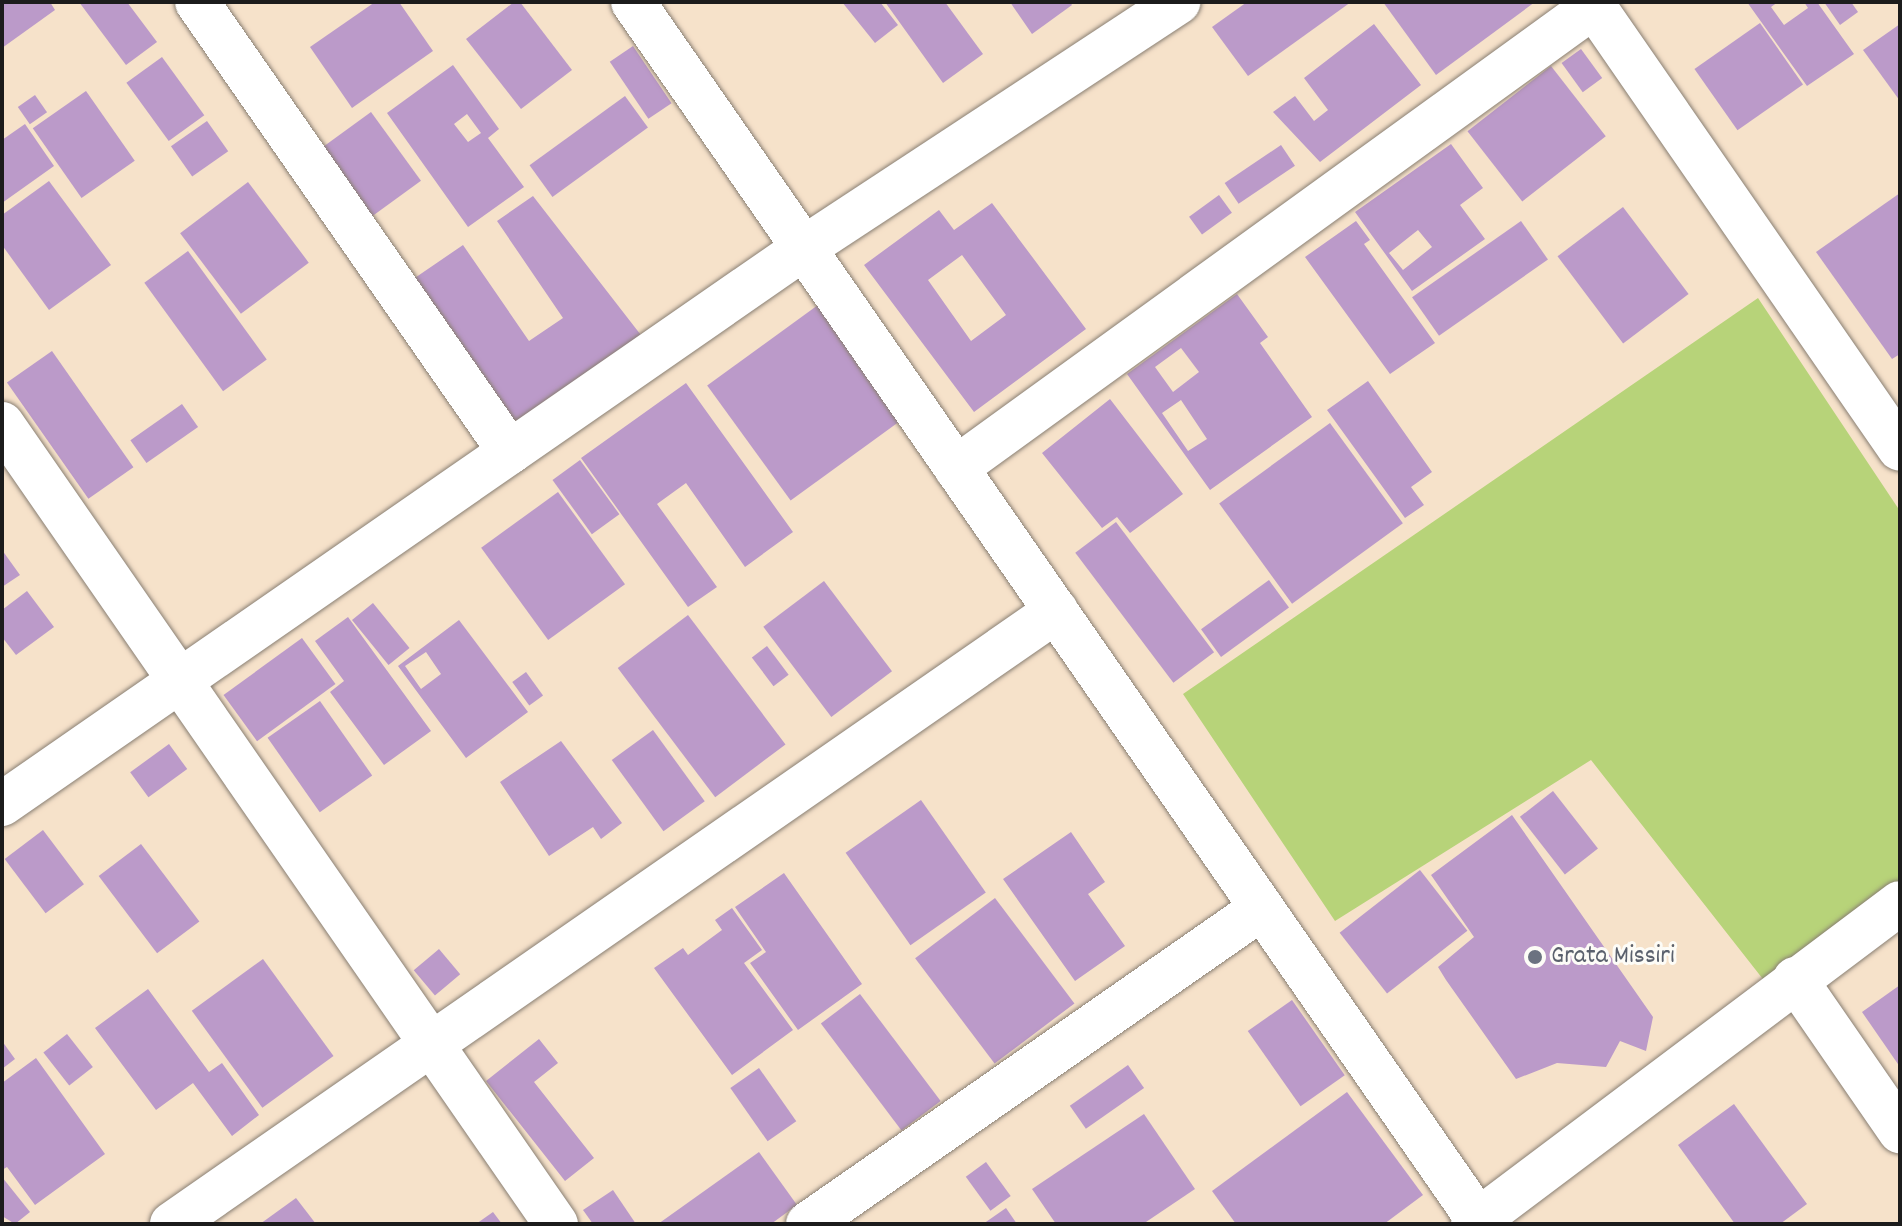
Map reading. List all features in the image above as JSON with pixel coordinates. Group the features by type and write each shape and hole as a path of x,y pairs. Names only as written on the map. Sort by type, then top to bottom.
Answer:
{"street":[{"path":"197,2 510,452"},
{"path":"633,2 1478,1223 1795,979 1900,903"},
{"path":"2,804 804,248 1134,14 1179,2"},
{"path":"956,468 1593,4 1900,449"},
{"path":"2,424 556,1224"},
{"path":"172,1224 1056,611"},
{"path":"808,1224 1262,908"},
{"path":"1795,979 1900,1131"}],"green space":[{"path":"1758,298 1900,511 1900,888 1766,983 1591,760 1335,921 1183,694"}],"building":[{"path":"2,2 50,2 55,10 2,48"},
{"path":"79,2 127,2 157,42 126,65"},
{"path":"375,2 399,2 433,51 352,108 310,47"},
{"path":"514,2 520,2 572,70 521,109 466,39"},
{"path":"842,2 880,2 898,25 875,43"},
{"path":"885,2 945,2 983,54 943,83"},
{"path":"1010,2 1070,2 1072,5 1032,34"},
{"path":"1247,2 1351,2 1248,76 1212,27"},
{"path":"1383,2 1535,2 1436,75"},
{"path":"1747,2 1778,2 1771,7 1784,25 1808,8 1804,2 1817,2 1854,54 1807,86"},
{"path":"1824,2 1851,2 1858,12 1840,25"},
{"path":"1760,23 1803,84 1737,130 1694,69"},
{"path":"1374,24 1421,85 1320,162 1273,112 1295,96 1314,121 1328,110 1304,78"},
{"path":"1900,24 1900,101 1863,50"},
{"path":"633,46 672,103 648,119 610,62"},
{"path":"1581,49 1602,78 1583,92 1562,63"},
{"path":"162,57 204,115 169,141 126,83"},
{"path":"453,65 499,129 488,138 524,187 468,227 387,113","holes":["467,114 481,133 468,142 454,124"]},
{"path":"1551,66 1606,136 1522,201 1467,131"},
{"path":"86,91 135,161 82,198 33,128"},
{"path":"35,95 47,112 30,124 18,107"},
{"path":"625,96 648,128 552,197 530,165"},
{"path":"371,112 421,181 371,217 321,148"},
{"path":"207,121 228,151 192,177 171,146"},
{"path":"25,124 54,166 2,203 2,140"},
{"path":"1451,144 1483,188 1460,205 1485,239 1412,291 1355,212","holes":["1418,230 1432,247 1403,270 1389,253"]},
{"path":"1281,145 1295,166 1239,204 1225,183"},
{"path":"49,181 111,265 49,310 2,245 2,215"},
{"path":"248,182 309,263 241,314 180,233"},
{"path":"1900,193 1900,354 1892,359 1816,252"},
{"path":"1219,195 1232,213 1202,235 1189,217"},
{"path":"533,196 644,339 512,431 406,284 463,245 529,341 563,318 497,221"},
{"path":"992,203 1086,329 974,412 864,265 939,210 954,230","holes":["962,255 1006,315 971,341 928,280"]},
{"path":"1623,207 1689,294 1623,343 1558,256"},
{"path":"1356,221 1370,240 1364,244 1435,343 1390,374 1305,257"},
{"path":"1521,221 1548,260 1439,336 1412,297"},
{"path":"188,251 267,359 223,391 144,283"},
{"path":"1237,294 1268,337 1260,343 1312,417 1210,490 1127,374","holes":["1181,348 1199,372 1173,392 1155,367","1181,400 1207,439 1188,451 1162,413"]},
{"path":"818,305 901,420 791,500 707,386"},
{"path":"52,351 133,467 88,499 7,383"},
{"path":"1368,381 1432,472 1411,487 1424,505 1405,518 1327,410"},
{"path":"686,383 793,532 745,567 686,483 657,504 717,587 688,607 581,458"},
{"path":"1110,399 1183,494 1130,533 1117,517 1102,528 1042,453"},
{"path":"182,404 198,427 146,463 130,440"},
{"path":"1330,423 1403,523 1292,604 1219,504"},
{"path":"580,460 619,514 592,534 552,480"},
{"path":"558,492 625,584 548,640 481,548"},
{"path":"1116,522 1214,652 1173,683 1075,553"},
{"path":"2,550 20,575 2,587"},
{"path":"1269,580 1289,608 1221,657 1201,629"},
{"path":"824,581 892,671 831,717 763,627"},
{"path":"27,591 54,627 16,655 2,637 2,610"},
{"path":"373,603 410,648 389,665 352,620"},
{"path":"688,615 785,744 715,797 618,668"},
{"path":"348,617 431,731 384,765 330,692 344,681 315,641"},
{"path":"459,620 528,712 466,758 398,666","holes":["426,652 441,674 421,689 405,666"]},
{"path":"302,638 336,684 257,741 224,695"},
{"path":"767,646 789,675 773,686 752,657"},
{"path":"526,672 543,695 529,705 512,682"},
{"path":"320,701 372,776 320,812 268,738"},
{"path":"653,730 705,801 663,831 612,760"},
{"path":"561,741 622,823 601,839 593,827 549,856 500,782"},
{"path":"169,744 187,769 148,797 130,772"},
{"path":"1553,791 1598,849 1565,874 1520,817"},
{"path":"921,800 986,893 910,945 846,853"},
{"path":"1512,815 1653,1017 1646,1051 1620,1041 1606,1067 1557,1063 1516,1079 1438,967 1474,937 1431,875"},
{"path":"43,830 84,884 46,913 5,859"},
{"path":"1071,832 1105,882 1088,894 1125,946 1075,981 1003,879"},
{"path":"141,844 199,921 157,953 99,876"},
{"path":"1420,870 1467,931 1387,993 1340,933"},
{"path":"784,873 862,984 798,1030 750,963 766,952 735,907"},
{"path":"995,898 1074,1003 995,1064 915,958"},
{"path":"732,908 762,950 744,963 793,1030 732,1075 654,968 683,948 688,955 722,930 715,920"},
{"path":"439,949 460,974 435,995 414,970"},
{"path":"263,959 334,1056 262,1108 192,1011"},
{"path":"1900,985 1900,1067 1862,1012"},
{"path":"148,989 209,1072 222,1063 259,1115 232,1136 193,1083 156,1110 95,1028"},
{"path":"860,994 941,1101 902,1131 821,1023"},
{"path":"1292,1000 1345,1075 1301,1106 1248,1031"},
{"path":"67,1034 93,1067 69,1086 43,1052"},
{"path":"539,1039 558,1063 534,1082 594,1158 565,1181 486,1081"},
{"path":"2,1041 15,1059 2,1069"},
{"path":"36,1058 105,1154 35,1205 7,1167 2,1170 2,1083"},
{"path":"1128,1065 1144,1088 1086,1129 1070,1106"},
{"path":"759,1068 796,1121 768,1141 730,1088"},
{"path":"1347,1092 1423,1195 1384,1224 1236,1224 1212,1191"},
{"path":"1734,1104 1807,1204 1780,1224 1735,1224 1678,1145"},
{"path":"1144,1114 1195,1189 1143,1224 1056,1224 1032,1189"},
{"path":"759,1152 797,1205 771,1224 658,1224"},
{"path":"986,1162 1011,1196 990,1211 966,1177"},
{"path":"2,1177 30,1212 15,1224 2,1216"},
{"path":"613,1190 636,1224 593,1224 583,1210"},
{"path":"296,1198 316,1224 260,1224"},
{"path":"1006,1208 1017,1224 983,1224"},
{"path":"493,1212 502,1224 476,1224"}],"place":[{"name":"Grata Missiri","path":"1535,957"}]}
